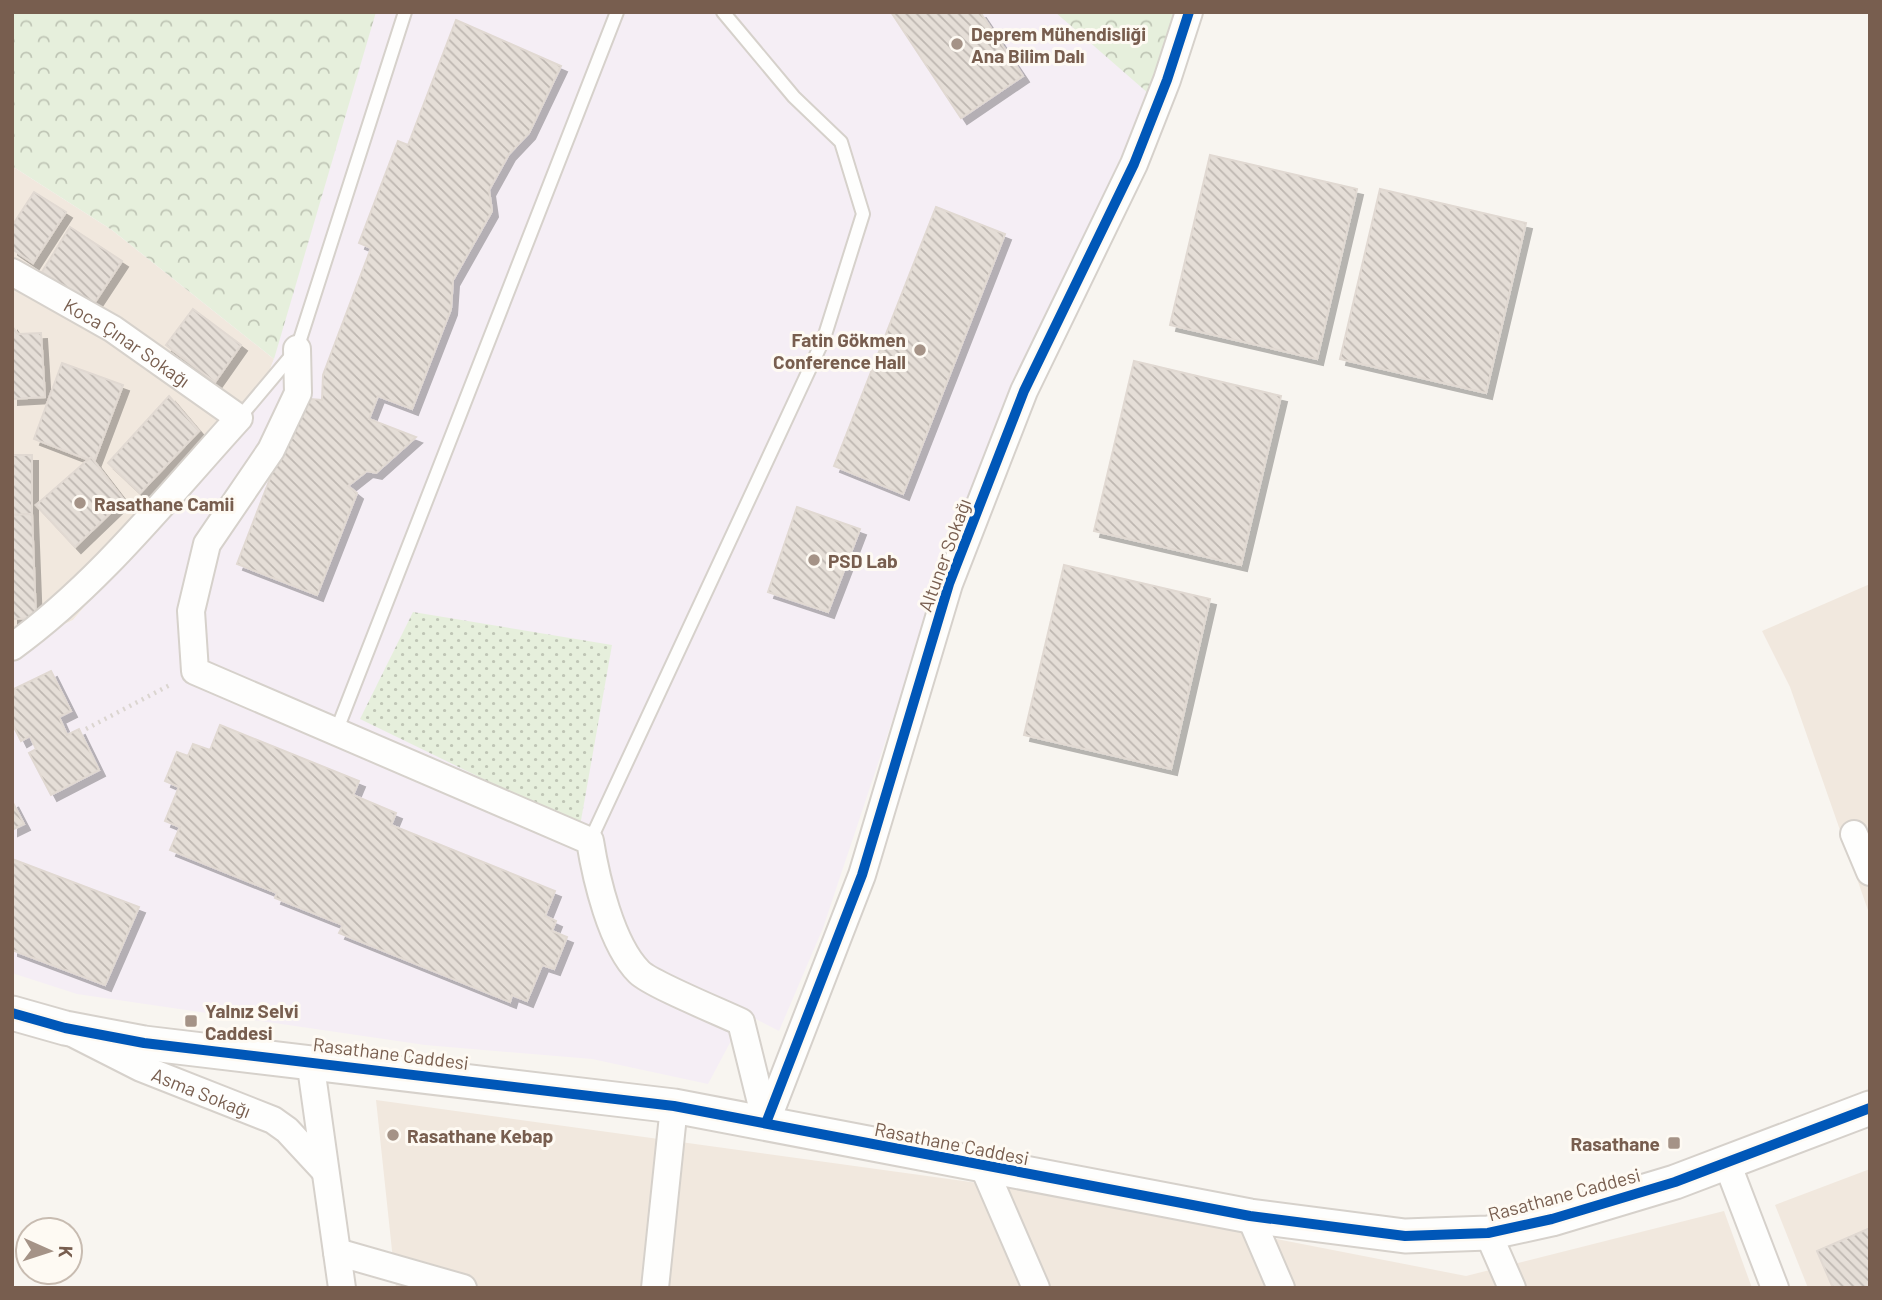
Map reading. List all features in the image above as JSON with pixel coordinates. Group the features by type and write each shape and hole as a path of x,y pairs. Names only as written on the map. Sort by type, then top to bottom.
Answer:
{"street":[{"name":"Altuner Sokağı","path":"766,1123 863,875 949,584 1024,391 1134,164 1167,80 1189,12"},
{"name":"Koca Çınar Sokağı","path":"12,272 113,329 239,418"},
{"path":"298,349 298,393 271,450 207,544 191,611 195,671 590,841 597,879 620,943 639,973 741,1022 766,1123"},
{"path":"12,647 42,626 103,568 239,418"},
{"path":"1854,834 1870,872"},
{"name":"Rasathane Caddesi","path":"12,1013 65,1028 144,1043 310,1060 674,1106 984,1168 1250,1216 1405,1236 1488,1233 1552,1219 1727,1163 1870,1108"},
{"name":"Asma Sokağı","path":"65,1028 129,1063 273,1120 293,1135 326,1171"},
{"path":"310,1060 342,1288"},
{"path":"655,1288 674,1106"},
{"path":"1727,1163 1775,1288"},
{"path":"984,1168 1036,1288"},
{"path":"1250,1216 1281,1288"},
{"path":"1488,1233 1512,1288"},
{"path":"337,1252 463,1288"}],"lane":[{"path":"239,418 298,349 405,12"},
{"path":"336,732 617,12"},
{"path":"590,841 824,338 863,214 841,142 794,97 723,12"}],"path":[{"path":"86,729 195,671"}],"shaded area":[{"path":"12,12 1176,12 1149,94 966,500 823,928 779,1031 748,1015 741,1022 708,1084 592,1059 425,1045 77,994 12,973 12,650 73,620 254,410 274,359 112,230 12,166"},
{"path":"12,166 112,230 274,359 254,410 73,620 12,650"},
{"path":"1870,584 1870,916 1790,687 1762,631"},
{"path":"376,1100 1021,1189 1466,1276 1724,1211 1752,1288 396,1288"},
{"path":"1870,1169 1870,1288 1808,1288 1775,1205"}],"green space":[{"path":"12,12 376,12 274,359 112,230 12,166"},
{"path":"1055,12 1176,12 1149,94"},
{"path":"413,612 612,645 580,826 360,719"}],"building":[{"name":"Deprem Mühendisliği Ana Bilim Dalı","path":"891,12 980,12 1023,76 961,118"},
{"path":"456,20 561,66 529,133 509,154 489,190 492,211 453,280 451,309 412,409 378,396 369,419 416,437 376,473 367,471 348,486 357,493 317,595 237,564 288,432 311,399 322,400 323,375 371,248 359,243 398,141 408,145"},
{"path":"1210,155 1357,189 1317,359 1170,325"},
{"path":"1380,189 1526,223 1486,393 1340,359"},
{"path":"34,192 66,212 33,263 12,249 12,226"},
{"name":"Fatin Gökmen Conference Hall","path":"936,207 1005,234 903,494 834,466"},
{"path":"70,227 122,261 93,305 42,272"},
{"path":"193,309 241,345 215,382 166,345"},
{"path":"12,326 18,334 41,333 45,397 12,399"},
{"path":"1134,361 1281,396 1241,565 1094,531"},
{"path":"62,363 123,385 94,462 34,439"},
{"path":"169,396 199,431 140,493 108,463"},
{"path":"12,455 32,455 32,514 12,515"},
{"name":"Rasathane Camii","path":"91,457 124,500 75,547 36,505"},
{"name":"PSD Lab","path":"797,507 860,529 828,612 768,592"},
{"path":"32,514 36,618 12,619 12,515"},
{"path":"1064,565 1210,599 1171,769 1024,735"},
{"path":"51,671 71,711 59,717 67,735 79,729 99,770 51,795 29,753 36,749 30,736 21,741 12,723 12,690"},
{"path":"220,725 359,781 353,795 396,813 391,825 555,891 545,916 556,921 552,931 567,937 554,969 542,965 527,1001 512,995 510,1002 339,933 343,925 275,898 277,893 170,850 180,827 165,821 179,787 165,781 177,752 188,756 193,744 210,750"},
{"path":"12,801 24,824 12,830"},
{"path":"12,859 139,907 105,985 12,950"},
{"path":"1870,1228 1870,1288 1833,1288 1817,1251"}],"cycle path":[{"path":"766,1123 862,875 949,584 1024,391 1134,164 1167,80 1189,12"},
{"path":"12,1013 65,1028 144,1043 674,1106 1250,1216 1405,1236 1488,1233 1552,1219 1675,1182 1870,1108"}],"place":[{"name":"Deprem Mühendisliği Ana Bilim Dalı","path":"957,44"},
{"name":"Fatin Gökmen Conference Hall","path":"920,350"},
{"name":"Rasathane Camii","path":"80,503"},
{"name":"PSD Lab","path":"814,560"},
{"name":"Yalnız Selvi Caddesi","path":"191,1021"},
{"name":"Rasathane Kebap","path":"393,1135"},
{"name":"Rasathane","path":"1674,1143"}]}
